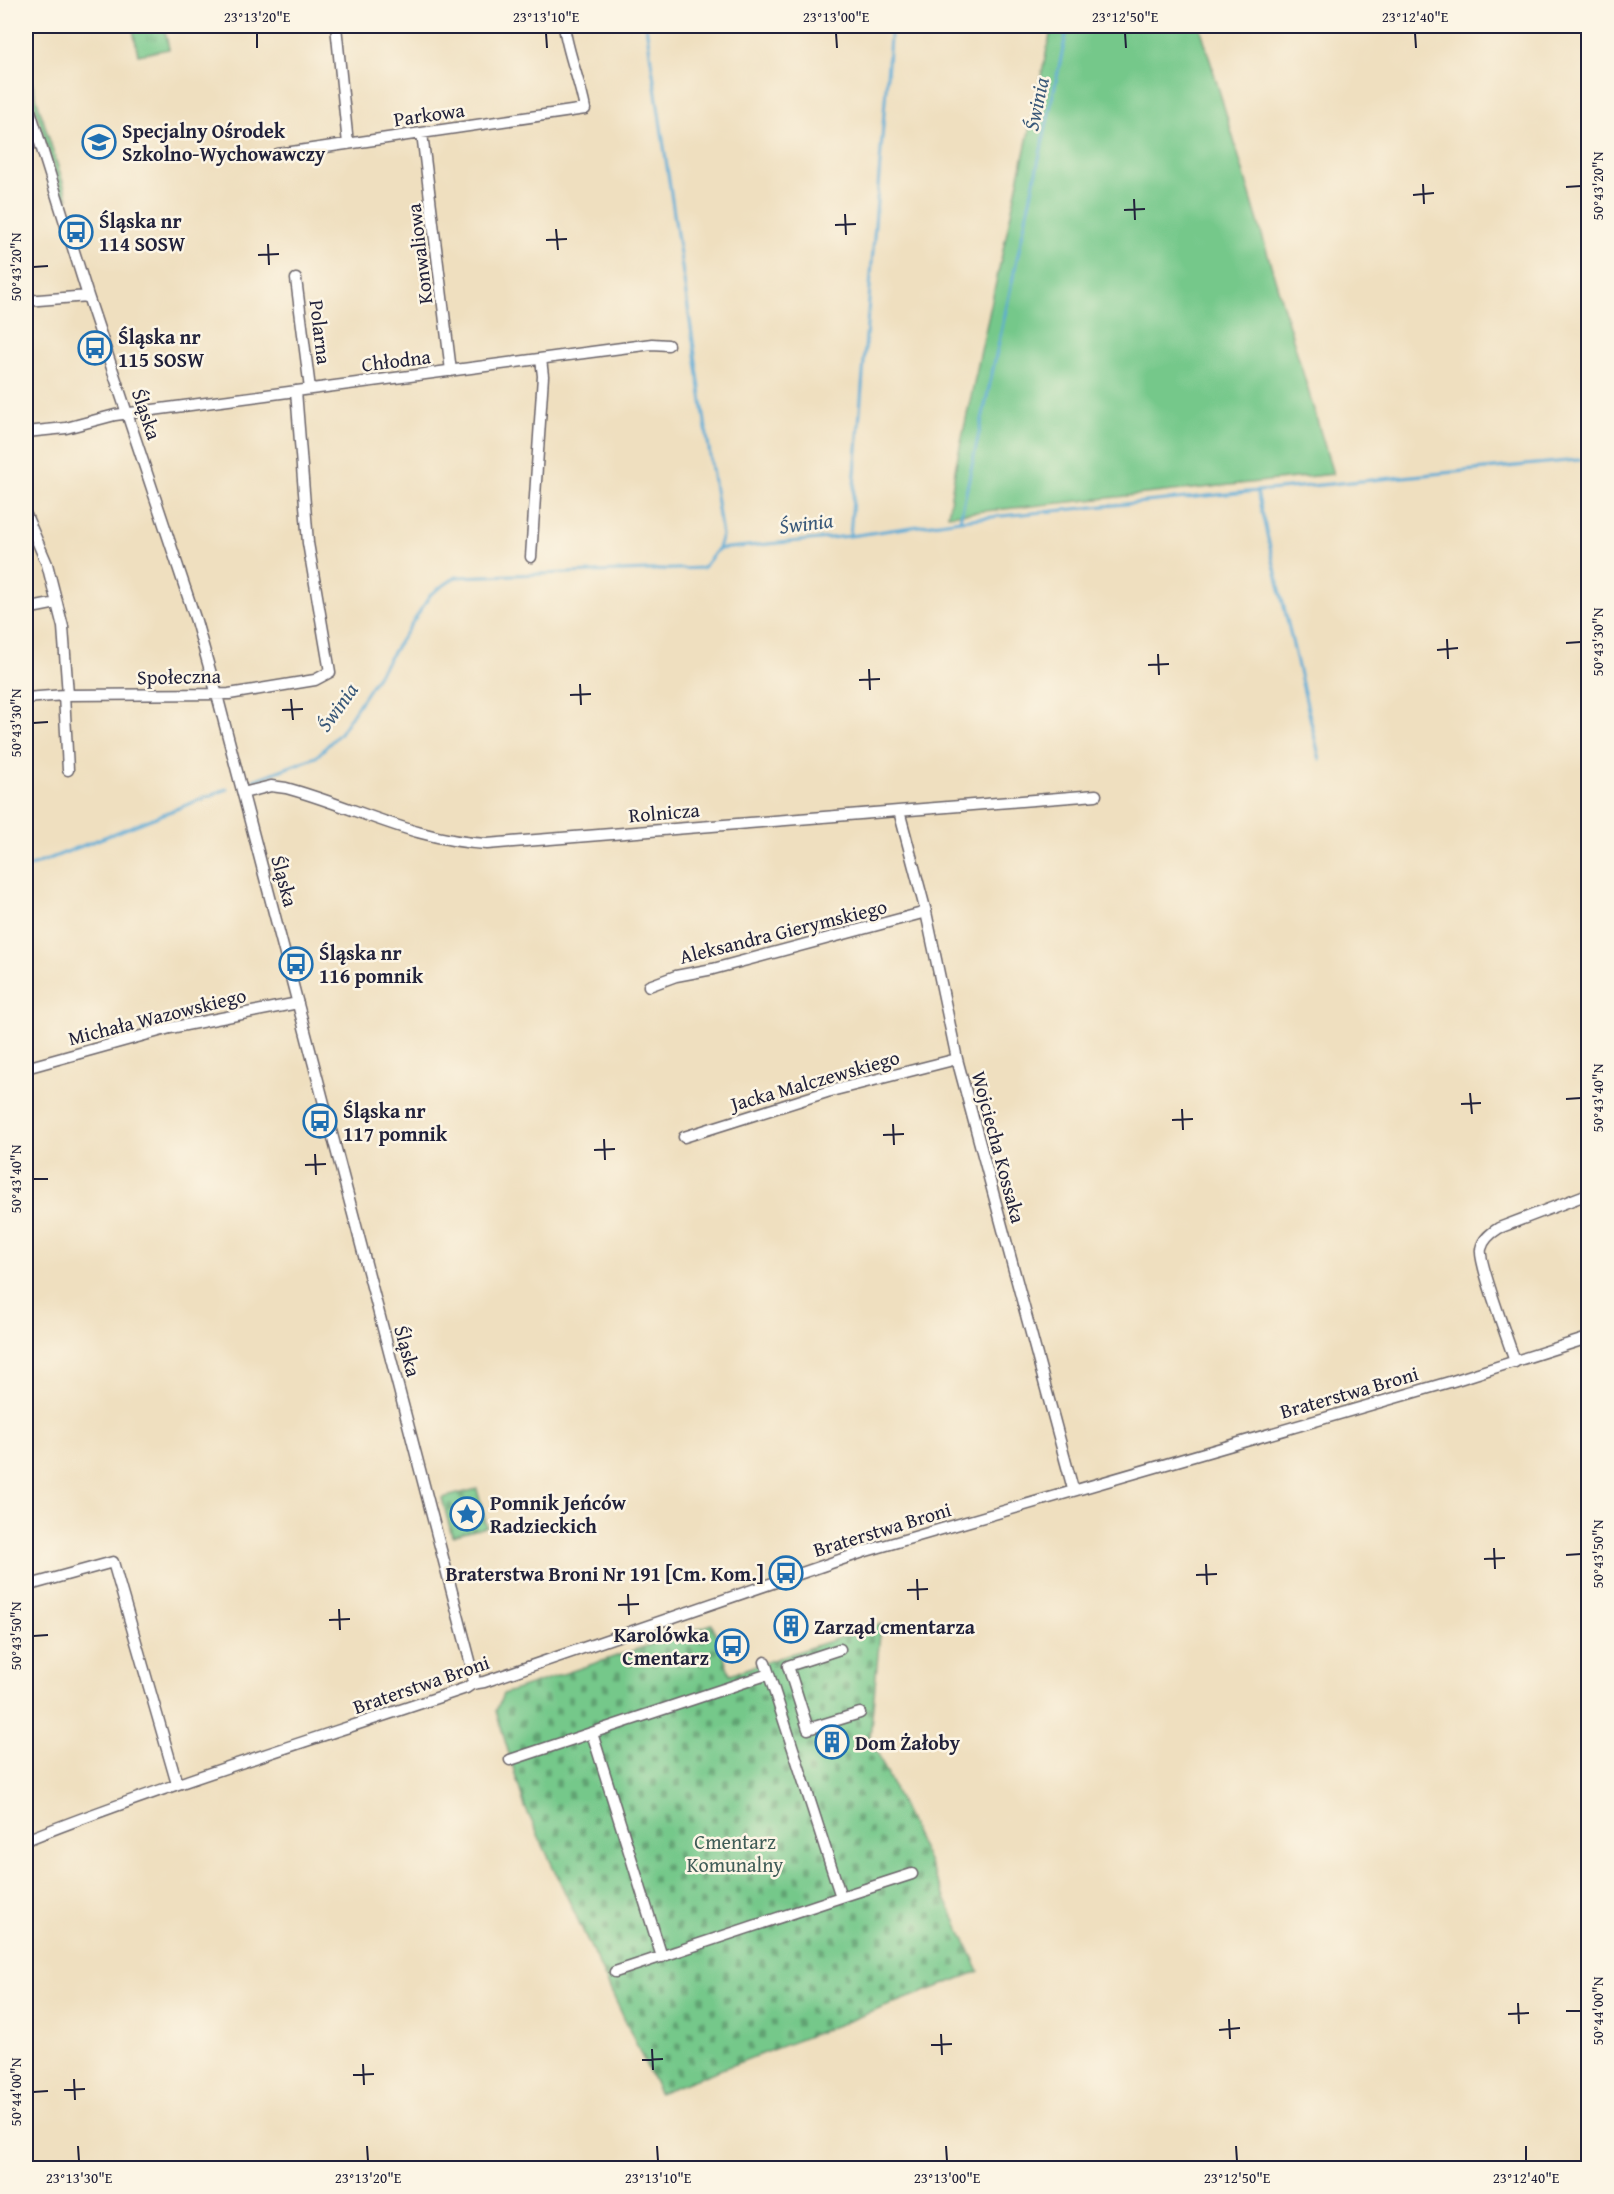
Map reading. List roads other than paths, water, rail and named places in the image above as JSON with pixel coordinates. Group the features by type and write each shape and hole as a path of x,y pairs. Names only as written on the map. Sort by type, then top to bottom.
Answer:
{"street":[{"path":"336,26 348,144"},
{"name":"Parkowa","path":"278,154 585,109 580,83 569,54 564,26"},
{"name":"Śląska","path":"26,98 88,296 196,621 217,695 422,1472 474,1676 472,1684"},
{"name":"Konwaliowa","path":"422,133 451,371"},
{"name":"Polarna","path":"296,279 310,389"},
{"path":"26,302 88,296"},
{"name":"Chłodna","path":"26,432 66,428 112,415 652,344 668,345"},
{"path":"531,557 543,376 541,359"},
{"name":"Społeczna","path":"26,698 66,695 217,695 315,680 330,672 308,543 296,391"},
{"path":"26,515 29,530 47,564 63,627 68,770"},
{"path":"26,609 57,603"},
{"name":"Rolnicza","path":"243,793 271,786 286,788 420,833 451,841 474,843 520,842 1096,795"},
{"name":"Wojciecha Kossaka","path":"899,811 926,912 957,1059 1073,1490"},
{"name":"Aleksandra Gierymskiego","path":"649,986 676,976 713,969 926,912"},
{"name":"Michała Wazowskiego","path":"26,1068 170,1028 298,1003"},
{"name":"Jacka Malczewskiego","path":"684,1137 827,1092 957,1059"},
{"path":"1515,1362 1480,1251 1489,1235 1499,1228 1588,1194"},
{"name":"Braterstwa Broni","path":"26,1840 177,1784 866,1551 1515,1362 1588,1338"},
{"path":"26,1586 113,1562 177,1784"},
{"path":"510,1760 768,1670 840,1649"},
{"path":"788,1666 808,1729"},
{"path":"768,1670 841,1897"},
{"path":"789,1736 860,1713"},
{"path":"592,1733 662,1957"},
{"path":"615,1972 912,1875"}],"waterway":[{"path":"646,26 722,536 718,548"},
{"path":"850,536 891,26"},
{"name":"Świnia","path":"254,780 316,757 340,733 431,594 456,577 703,568 718,549 850,536 960,520 1068,26"},
{"path":"960,520 1588,459"},
{"path":"1257,492 1320,760"},
{"name":"Świnia","path":"26,868 227,789"}],"place":[{"name":"Specjalny Ośrodek Szkolno-Wychowawczy","path":"99,142"},
{"name":"Śląska nr 114 SOSW","path":"76,232"},
{"name":"Śląska nr 115 SOSW","path":"95,348"},
{"name":"Śląska nr 116 pomnik","path":"296,964"},
{"name":"Śląska nr 117 pomnik","path":"320,1121"},
{"name":"Pomnik Jeńców Radzieckich","path":"467,1514"},
{"name":"Braterstwa Broni Nr 191 [Cm. Kom.]","path":"786,1573"},
{"name":"Zarząd cmentarza","path":"791,1626"},
{"name":"Karolówka Cmentarz","path":"732,1646"},
{"name":"Dom Żałoby","path":"832,1742"}],"park label":[{"name":"Cmentarz Komunalny","path":"735,1852"}]}
